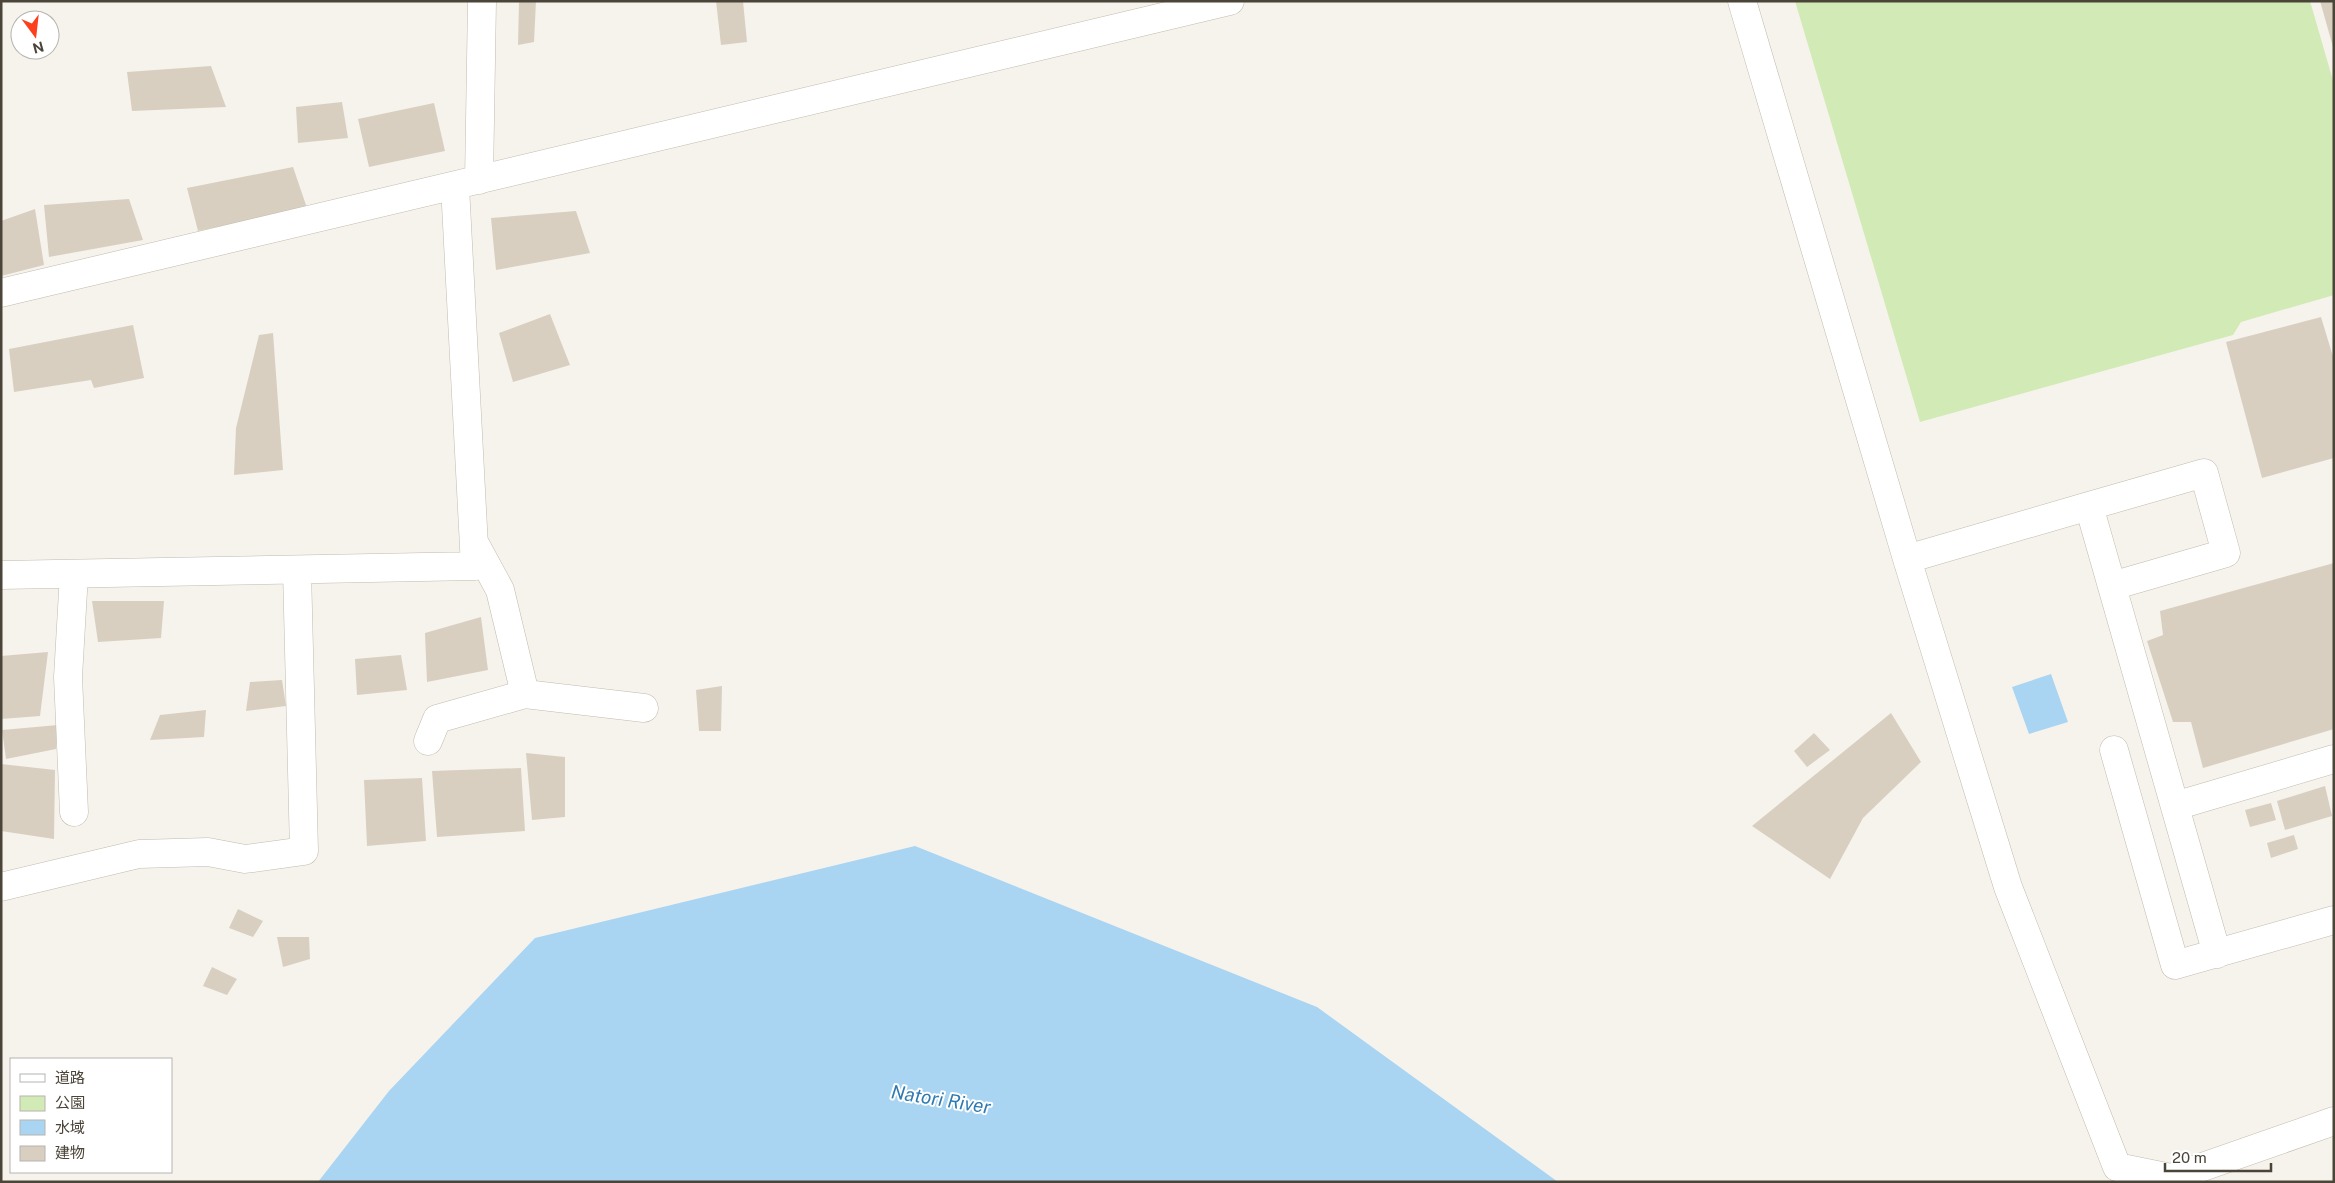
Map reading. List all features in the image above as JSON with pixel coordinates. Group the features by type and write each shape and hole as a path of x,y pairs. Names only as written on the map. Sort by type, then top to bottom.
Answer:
{"street":[{"path":"1,575 475,566 467,183 482,1"},
{"path":"1,293 1230,1"},
{"path":"1742,1 1907,559 2008,887 2117,1168 2171,1178 2334,1121"},
{"path":"1907,559 2204,473 2226,553 2112,586"},
{"path":"2089,506 2217,954"},
{"path":"474,543 500,590 526,694"},
{"path":"1,887 139,854 208,852 245,859 304,851 298,570"},
{"path":"74,574 68,677 74,812"},
{"path":"428,741 437,719 526,694 644,708"},
{"path":"2114,750 2175,966 2334,920"},
{"path":"2174,806 2334,760"}],"green space":[{"path":"1795,1 2310,1 2334,84 2334,295 2241,322 2233,335 1920,422"}],"water":[{"path":"2051,674 2068,722 2029,734 2012,687"},
{"name":"Natori River","path":"915,846 1317,1007 1558,1182 318,1182 389,1091 535,938"}],"building":[{"path":"519,1 536,1 534,42 518,45"},
{"path":"716,1 743,1 747,42 721,45"},
{"path":"2320,1 2334,1 2334,47 2333,47"},
{"path":"211,66 226,107 132,111 127,72"},
{"path":"342,102 348,138 298,143 296,107"},
{"path":"434,103 445,151 369,167 358,119"},
{"path":"293,167 307,208 198,231 187,188"},
{"path":"129,199 143,240 49,257 44,205"},
{"path":"35,209 44,265 1,276 1,221"},
{"path":"576,211 590,253 496,270 491,218"},
{"path":"550,314 570,365 513,382 499,333"},
{"path":"2321,317 2334,360 2334,458 2262,478 2226,342"},
{"path":"133,325 144,378 94,388 91,380 14,392 9,349"},
{"path":"273,333 283,470 234,475 236,428 259,335"},
{"path":"2334,563 2334,729 2203,768 2191,722 2173,722 2147,641 2163,635 2160,611"},
{"path":"92,601 164,601 161,638 98,642"},
{"path":"481,617 488,670 427,682 425,633"},
{"path":"48,652 40,716 1,719 1,656"},
{"path":"401,655 407,690 357,695 355,659"},
{"path":"282,680 286,706 246,711 250,682"},
{"path":"722,686 721,731 699,731 696,690"},
{"path":"206,710 204,737 150,740 160,715"},
{"path":"1891,713 1921,762 1863,818 1830,879 1752,826"},
{"path":"58,725 56,749 6,759 2,730"},
{"path":"1814,733 1830,750 1807,767 1794,751"},
{"path":"526,753 565,757 565,817 532,820"},
{"path":"1,764 55,770 54,839 1,831"},
{"path":"521,768 525,831 437,837 432,771"},
{"path":"422,778 426,841 367,846 364,780"},
{"path":"2325,786 2332,816 2285,830 2277,801"},
{"path":"2271,803 2276,820 2250,827 2245,810"},
{"path":"2294,835 2298,849 2271,858 2267,843"},
{"path":"238,909 263,921 253,937 229,928"},
{"path":"277,937 309,937 310,959 283,967"},
{"path":"212,967 237,979 227,995 203,986"}]}
